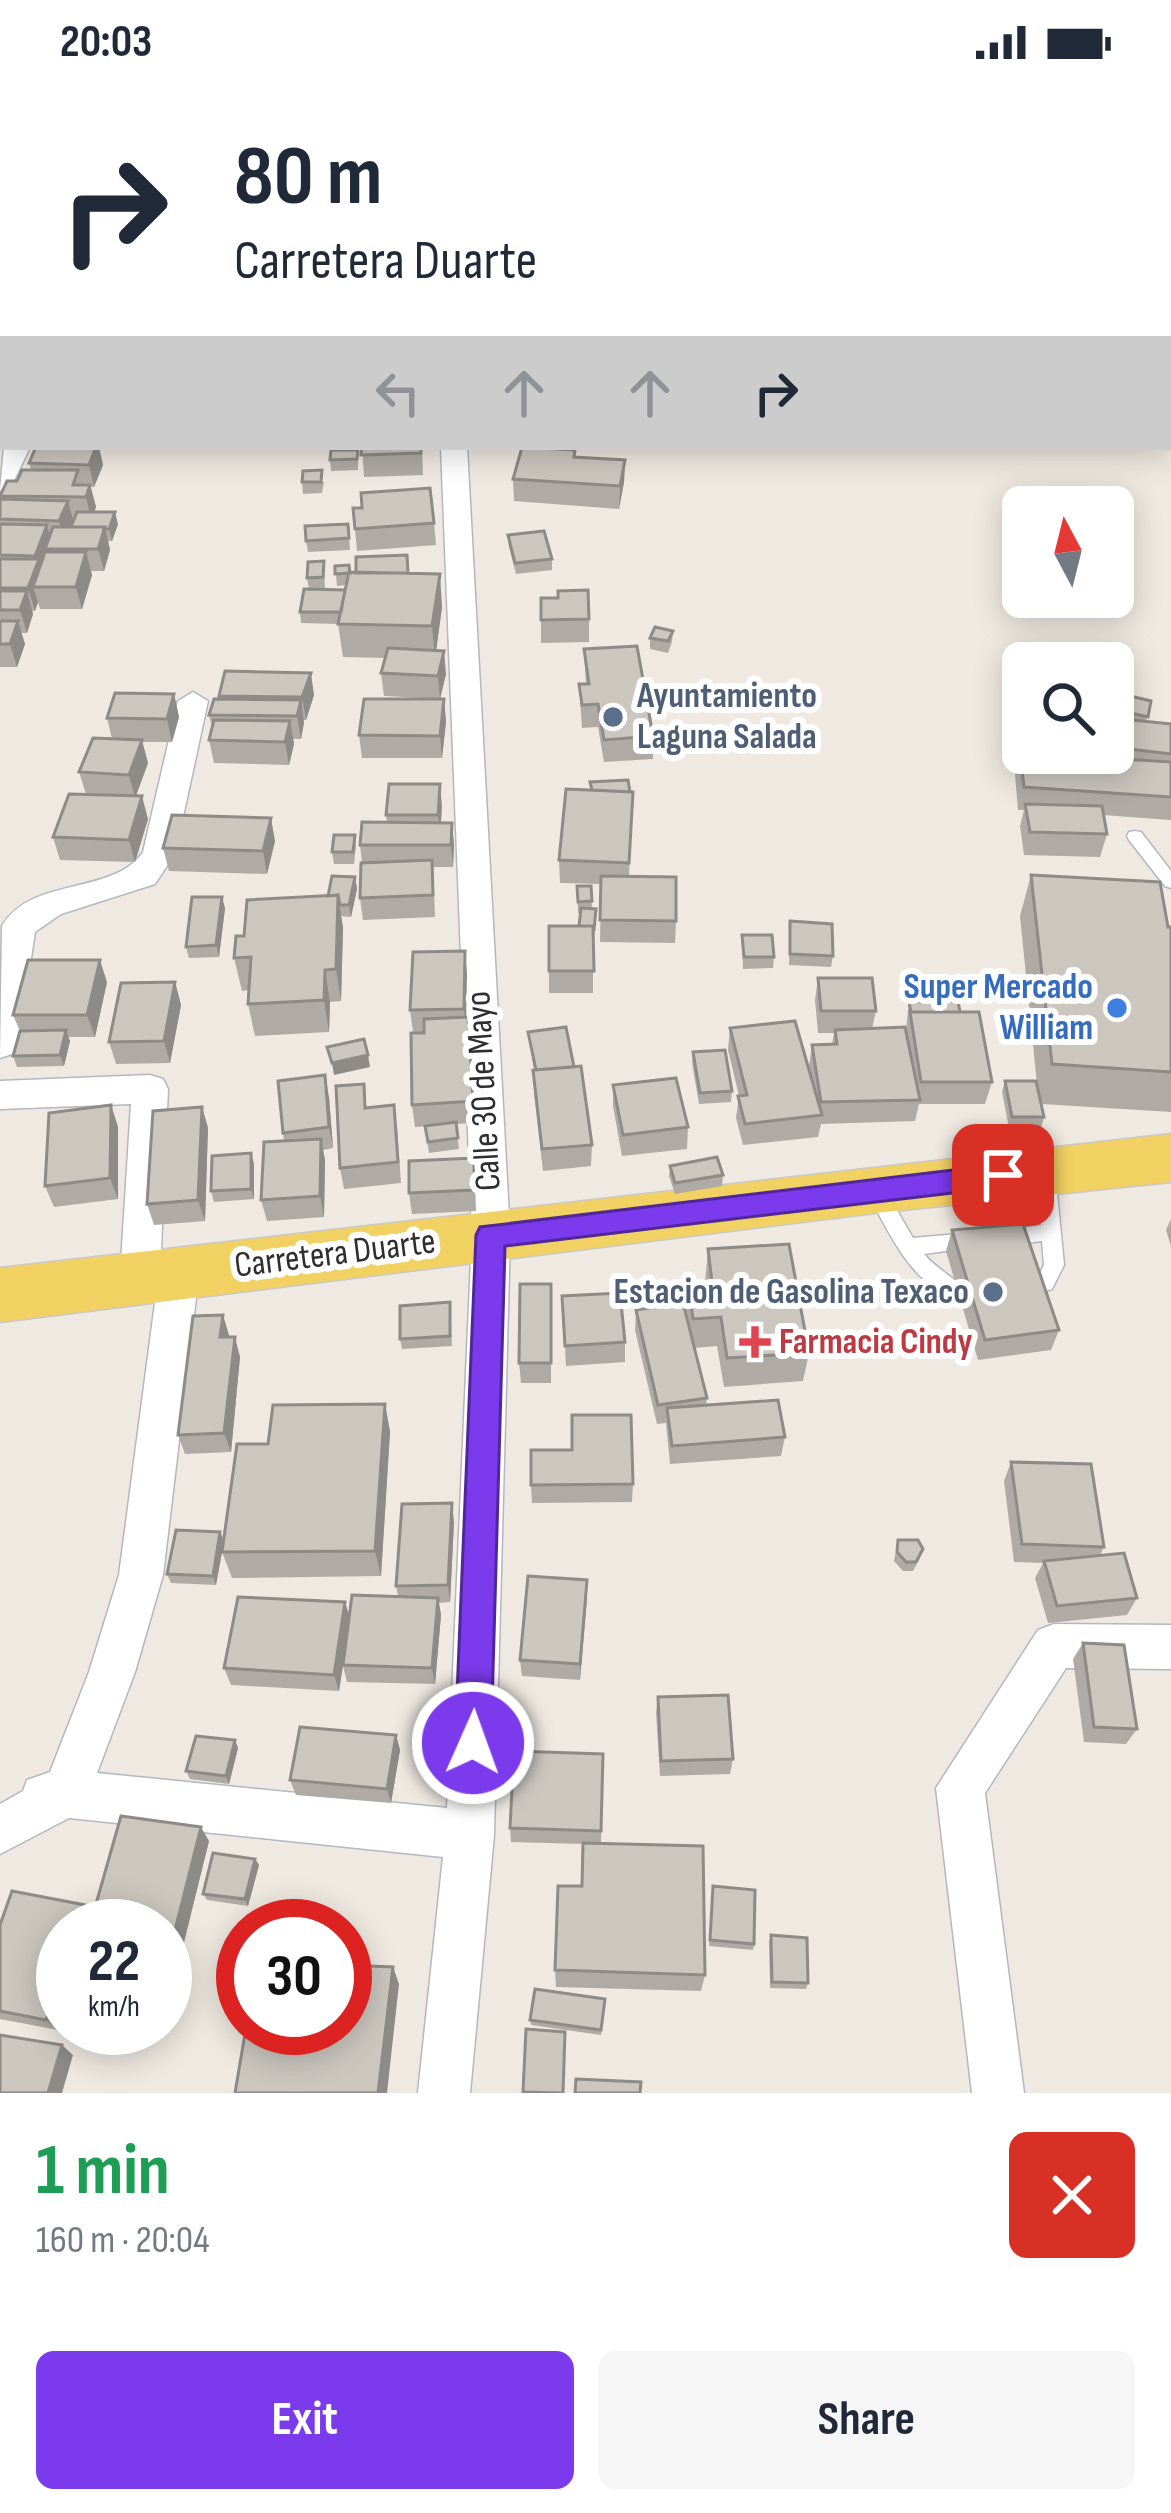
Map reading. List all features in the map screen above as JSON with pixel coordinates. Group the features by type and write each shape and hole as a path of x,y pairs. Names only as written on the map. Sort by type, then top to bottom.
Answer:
{"main road":[{"name":"Carretera Duarte","path":"0,1294 1171,1158"}],"street":[{"path":"0,483 16,450"},
{"name":"Calle 30 de Mayo","path":"443,2093 470,1835 491,1235 454,450"},
{"path":"0,1046 20,926 50,906 144,875 159,854 193,701"},
{"path":"0,1095 150,1089 159,1275 141,1575 112,1672 65,1794 0,1829"},
{"path":"998,2093 960,1788 1054,1646 1171,1647"},
{"path":"0,1801 65,1794 470,1835"}],"lane":[{"path":"1135,836 1171,882"},
{"path":"1031,1288 1045,1282 1054,1265 1046,1171"},
{"path":"875,1189 908,1247 938,1285 959,1294"},
{"path":"908,1247 1051,1232"}],"building":[{"path":"35,450 95,450 89,465 29,463"},
{"path":"331,450 358,450 357,459 330,460"},
{"path":"362,450 421,450 421,453 361,455"},
{"path":"521,450 575,450 574,457 625,460 620,486 513,479"},
{"path":"22,470 78,470 73,485 90,485 86,497 0,496 7,481 17,481"},
{"path":"322,470 321,482 302,482 303,471"},
{"path":"430,488 434,523 355,529 353,508 362,508 361,493"},
{"path":"0,499 68,501 59,521 0,519"},
{"path":"77,512 115,512 109,529 104,529 71,527"},
{"path":"0,524 47,525 35,556 0,555"},
{"path":"348,524 349,538 306,541 305,526"},
{"path":"53,527 105,527 98,549 45,549"},
{"path":"544,531 552,559 515,563 508,535"},
{"path":"45,552 86,552 76,587 33,587"},
{"path":"407,555 408,573 356,573 356,557"},
{"path":"0,559 39,559 28,588 0,588"},
{"path":"324,561 323,577 307,578 308,562"},
{"path":"349,565 350,573 335,574 335,566"},
{"path":"349,572 440,574 432,626 338,624"},
{"path":"304,589 345,590 341,612 300,612"},
{"path":"588,590 589,619 541,620 541,598 558,598 558,591"},
{"path":"0,591 27,591 20,610 0,610"},
{"path":"0,621 18,621 10,644 0,644"},
{"path":"655,627 673,631 668,641 650,638"},
{"name":"Ayuntamiento Laguna Salada","path":"637,646 653,736 604,740 598,704 582,705 579,684 589,684 584,649"},
{"path":"388,648 444,651 438,676 381,673"},
{"path":"225,671 311,673 302,697 219,696"},
{"path":"115,693 174,694 167,719 107,718"},
{"path":"1134,697 1151,701 1148,717 1134,714"},
{"path":"214,699 301,700 297,716 209,715"},
{"path":"364,699 444,699 440,736 359,735"},
{"path":"214,720 290,721 285,742 209,740"},
{"path":"1134,720 1171,724 1171,754 1134,750"},
{"path":"93,738 142,740 129,775 79,772"},
{"path":"1134,760 1171,762 1171,797 1024,787 1022,774 1134,774"},
{"path":"628,780 630,792 592,790 590,782"},
{"path":"389,784 440,784 438,815 386,815"},
{"path":"566,789 633,792 629,863 559,860"},
{"path":"69,794 142,796 129,840 53,837"},
{"path":"1025,804 1102,806 1107,834 1030,832"},
{"path":"172,815 271,818 263,851 163,848"},
{"path":"362,822 452,823 451,845 360,845"},
{"path":"334,835 355,835 353,852 332,852"},
{"path":"432,860 433,895 360,898 361,863"},
{"path":"1031,875 1160,882 1171,927 1171,1072 1052,1064"},
{"path":"332,876 355,877 349,905 340,905 338,895 328,896"},
{"path":"601,876 676,877 676,921 600,920"},
{"path":"577,886 591,886 592,901 578,902"},
{"path":"338,895 336,969 325,970 324,1000 248,1004 251,957 234,958 236,936 244,936 247,900"},
{"path":"192,897 222,897 216,945 186,947"},
{"path":"581,908 596,909 594,930 593,926 579,926"},
{"path":"790,921 832,924 833,956 790,954"},
{"path":"549,926 593,926 594,971 549,971"},
{"path":"742,935 772,935 774,957 744,957"},
{"path":"465,951 464,1009 410,1010 413,952"},
{"path":"28,960 100,960 87,1015 13,1015"},
{"path":"818,978 872,978 876,1011 821,1011"},
{"path":"175,982 164,1041 109,1042 121,983"},
{"path":"958,1001 960,1012 911,1012 909,1002"},
{"path":"910,1012 979,1012 992,1082 921,1082"},
{"path":"468,1017 473,1101 412,1105 411,1033 424,1033 424,1019"},
{"path":"795,1021 822,1115 745,1124 738,1096 747,1095 730,1028"},
{"path":"566,1027 574,1067 536,1070 528,1032"},
{"path":"905,1027 920,1100 821,1102 812,1045 837,1044 835,1030"},
{"path":"66,1030 60,1055 13,1056 20,1031"},
{"path":"364,1039 368,1055 332,1063 327,1047"},
{"path":"725,1050 732,1091 700,1093 693,1052"},
{"path":"581,1066 592,1145 542,1149 533,1070"},
{"path":"325,1075 329,1127 283,1133 278,1081"},
{"path":"676,1078 688,1127 623,1135 613,1085"},
{"path":"1005,1081 1036,1081 1044,1117 1012,1117"},
{"path":"364,1084 365,1108 394,1105 398,1162 340,1168 336,1086"},
{"path":"111,1105 110,1178 45,1186 49,1113"},
{"path":"202,1107 198,1200 147,1204 153,1111"},
{"path":"456,1122 458,1138 428,1142 425,1126"},
{"path":"321,1139 320,1196 261,1200 264,1142"},
{"path":"251,1153 251,1189 211,1191 212,1156"},
{"path":"717,1157 723,1175 675,1183 670,1166"},
{"path":"474,1158 474,1190 409,1193 409,1161"},
{"path":"1023,1224 1059,1330 985,1340 952,1230"},
{"path":"789,1244 809,1353 727,1358 721,1317 693,1319 688,1284 712,1282 708,1249"},
{"path":"520,1284 551,1284 551,1363 519,1363"},
{"path":"620,1293 625,1342 565,1346 562,1296"},
{"path":"450,1302 450,1336 400,1339 400,1306"},
{"path":"683,1303 707,1398 658,1405 636,1310"},
{"path":"223,1315 220,1337 235,1337 224,1433 178,1435 193,1316"},
{"path":"778,1400 785,1437 672,1446 667,1408"},
{"path":"385,1404 375,1551 222,1552 237,1444 268,1444 273,1405"},
{"path":"572,1415 631,1415 633,1484 531,1485 531,1450 572,1450"},
{"path":"1011,1462 1091,1464 1104,1547 1022,1544"},
{"path":"452,1503 448,1585 396,1586 402,1504"},
{"path":"176,1530 220,1532 213,1576 167,1574"},
{"path":"898,1540 918,1540 923,1549 916,1562 906,1562 897,1552"},
{"path":"1124,1553 1137,1598 1057,1606 1044,1561"},
{"path":"528,1576 587,1580 580,1664 520,1660"},
{"path":"352,1595 438,1598 432,1668 343,1665"},
{"path":"238,1597 345,1602 334,1675 224,1668"},
{"path":"1083,1643 1124,1645 1137,1729 1094,1727"},
{"path":"728,1695 733,1759 661,1761 658,1697"},
{"path":"300,1727 396,1735 387,1789 290,1780"},
{"path":"196,1736 235,1740 226,1776 186,1771"},
{"path":"514,1751 603,1754 601,1831 510,1828"},
{"path":"121,1816 201,1827 183,1899 97,1899"},
{"path":"583,1843 703,1846 705,1975 555,1970 558,1886 582,1886"},
{"path":"213,1853 255,1859 245,1899 203,1894"},
{"path":"713,1886 755,1890 754,1944 710,1940"},
{"path":"12,1891 54,1899 36,1899 36,2018 0,2011 0,1925"},
{"path":"771,1935 807,1938 808,1983 772,1982"},
{"path":"372,1966 393,1967 378,2093 235,2093 241,2055 372,2055"},
{"path":"535,1989 605,1999 601,2030 530,2020"},
{"path":"526,2029 565,2032 563,2093 523,2092"},
{"path":"0,2035 36,2041 36,2055 59,2055 48,2093 0,2093"},
{"path":"576,2079 641,2082 640,2093 575,2093"}],"place":[{"name":"Ayuntamiento Laguna Salada","path":"613,717"},
{"name":"Super Mercado William","path":"1117,1008"},
{"name":"Estacion de Gasolina Texaco","path":"993,1292"},
{"name":"Farmacia Cindy","path":"755,1342"}],"route":[{"path":"473,1743 491,1235 1003,1175"}]}
